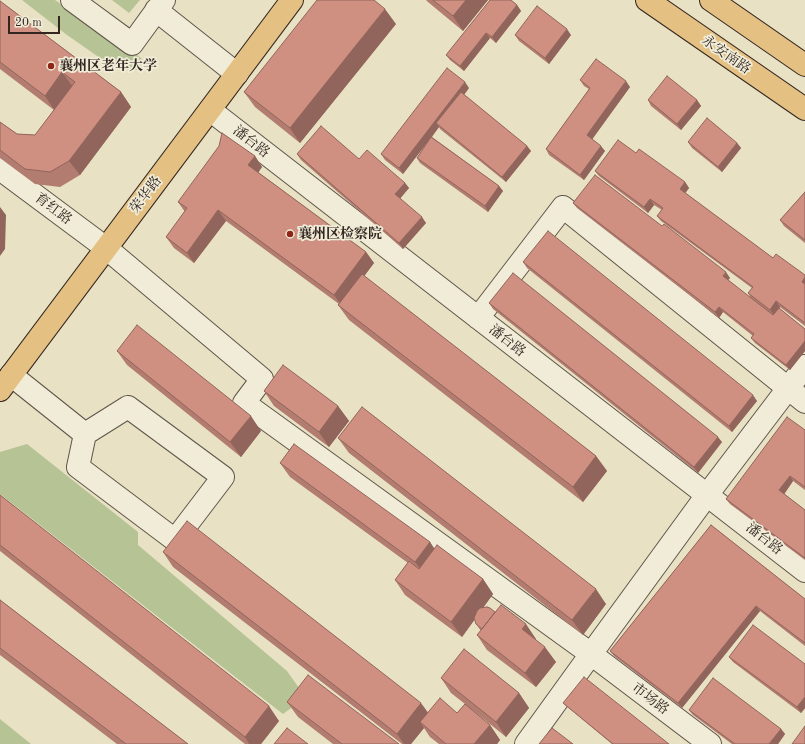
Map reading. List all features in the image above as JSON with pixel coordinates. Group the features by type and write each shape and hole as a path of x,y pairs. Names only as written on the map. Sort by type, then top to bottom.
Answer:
{"main road":[{"name":"荣华路","path":"6,382 292,0"},
{"name":"永安南路","path":"647,0 805,109"},
{"path":"711,0 805,65"}],"street":[{"path":"72,0 132,44 160,5 237,74"},
{"name":"潘台路","path":"210,110 805,571"},
{"name":"育红路","path":"0,169 106,248 262,379 244,403 591,654"},
{"path":"478,318 563,207 805,402"},
{"path":"526,744 707,495 805,366"},
{"path":"6,382 85,434"},
{"path":"128,407 223,477 175,540 78,467 85,434 128,407"},
{"name":"市场路","path":"591,654 710,744"}],"green space":[{"path":"22,0 55,0 103,33 127,47 142,59 140,66 137,70 116,69 67,35"},
{"path":"112,0 140,0 129,13"},
{"path":"27,444 138,532 138,545 287,671 299,688 294,706 283,714 0,494 0,452"},
{"path":"0,719 31,744 0,744"}],"building":[{"path":"317,0 374,0 385,9 290,128 244,92"},
{"path":"433,0 466,0 453,16"},
{"path":"490,0 511,0 517,5 492,37 486,33 460,66 446,55"},
{"path":"0,1 121,92 69,161 50,172 25,169 0,150 0,122 17,134 35,135 75,82 62,72 45,96 0,62"},
{"path":"537,6 567,29 545,58 515,35"},
{"path":"596,59 626,81 587,135 601,146 580,175 546,149 590,88 580,80"},
{"path":"447,68 465,82 399,168 381,154"},
{"path":"667,76 697,100 677,124 648,100"},
{"path":"461,92 527,146 502,177 436,123"},
{"path":"707,118 737,143 718,167 688,142"},
{"path":"321,126 359,159 367,150 405,183 395,194 422,217 399,243 297,154"},
{"name":"襄州区检察院","path":"222,133 255,156 248,165 366,252 334,295 218,210 187,253 166,237 187,208 178,202 219,146"},
{"path":"431,137 499,186 485,206 417,158"},
{"path":"618,140 636,153 639,149 685,182 680,189 773,258 776,254 805,275 802,282 805,284 805,323 776,301 770,310 748,293 753,287 657,216 663,208 650,199 644,207 595,171"},
{"path":"595,175 662,226 664,224 726,272 723,276 773,315 779,308 805,329 805,341 786,365 751,338 754,334 719,307 715,312 573,203"},
{"path":"805,192 805,240 780,220"},
{"path":"548,231 753,395 729,426 523,262"},
{"path":"513,273 718,437 694,467 489,303"},
{"path":"362,274 596,456 573,487 338,305"},
{"path":"137,325 251,416 230,442 117,351"},
{"path":"283,365 338,406 319,432 264,391"},
{"path":"362,407 596,589 572,620 338,438"},
{"path":"787,417 805,430 805,487 790,476 779,490 805,510 805,558 726,499"},
{"path":"294,444 430,542 415,562 280,463"},
{"path":"0,495 269,706 245,737 0,545"},
{"path":"187,521 421,703 397,734 163,552"},
{"path":"711,525 805,599 805,643 756,606 678,703 610,651"},
{"path":"437,545 483,579 451,622 395,580 409,561 419,569"},
{"path":"0,600 188,744 126,744 0,648"},
{"path":"501,605 526,624 522,629 545,647 525,673 477,635"},
{"path":"487,607 495,612 482,629 476,624 474,618 480,608"},
{"path":"753,625 805,664 805,697 797,707 729,657"},
{"path":"464,649 519,693 496,722 441,678"},
{"path":"308,675 399,744 342,744 287,702"},
{"path":"584,677 669,744 613,744 563,703"},
{"path":"713,678 781,729 769,744 735,744 689,710"},
{"path":"440,698 457,713 465,704 490,725 474,744 446,744 420,722"},
{"path":"805,726 805,744 792,744"},
{"path":"287,728 308,744 274,744"},
{"path":"552,728 573,744 539,744"}],"place":[{"name":"襄州区老年大学","path":"51,66"},
{"name":"襄州区检察院","path":"290,234"}]}
